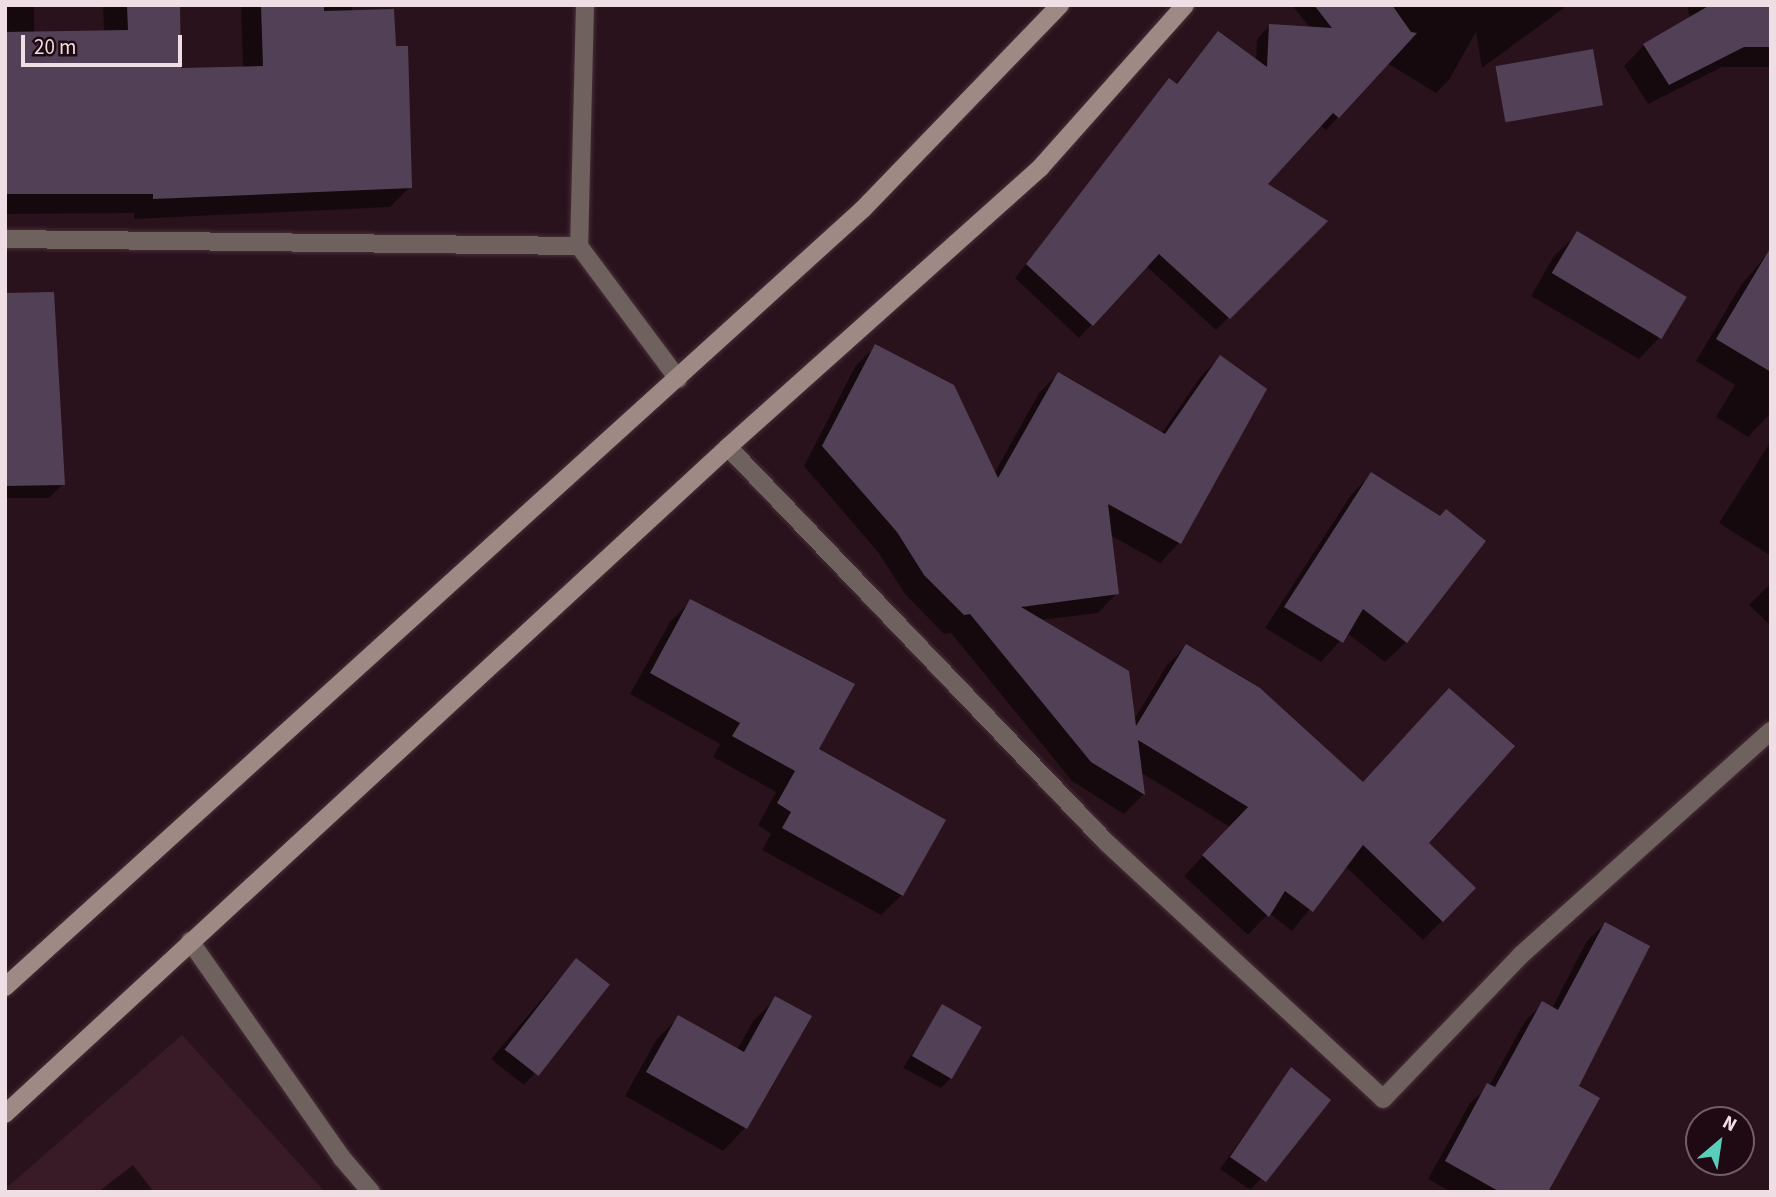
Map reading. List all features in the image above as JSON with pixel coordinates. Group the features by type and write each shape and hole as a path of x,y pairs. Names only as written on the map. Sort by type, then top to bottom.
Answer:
{"main road":[{"path":"5,987 863,209 1060,5"},
{"path":"5,1114 728,447 1040,168 1185,5"}],"street":[{"path":"584,5 579,246 678,379"},
{"path":"5,239 579,246"},
{"path":"728,447 1108,843 1384,1099 1521,955 1771,731"},
{"path":"190,941 342,1158 371,1192"}],"shaded area":[{"path":"182,1035 325,1192 5,1192 5,1189"}],"building":[{"path":"127,5 180,5 181,68 263,66 261,5 324,5 324,11 394,9 396,46 408,46 412,188 153,199 153,194 5,194 5,32 128,30"},
{"path":"1314,5 1392,5 1411,32 1417,33 1339,118 1333,113 1268,184 1328,221 1230,319 1159,254 1093,326 1026,264 1169,78 1177,84 1218,31 1267,67 1269,24 1332,28"},
{"path":"1710,5 1771,5 1771,47 1744,47 1669,85 1643,44"},
{"path":"1593,49 1603,105 1505,122 1496,66"},
{"path":"1577,231 1687,297 1661,339 1552,273"},
{"path":"1771,247 1771,372 1716,339"},
{"path":"54,292 65,485 5,486 5,293"},
{"path":"875,344 954,385 998,478 1058,372 1165,434 1220,355 1267,389 1181,544 1108,504 1119,594 1021,607 1129,671 1136,726 1186,644 1260,688 1363,782 1449,688 1515,746 1429,843 1476,888 1443,922 1363,845 1313,912 1285,891 1269,917 1202,855 1248,807 1138,740 1145,795 1091,762 970,614 964,615 924,575 897,532 822,446"},
{"path":"1371,472 1440,516 1446,509 1486,541 1407,643 1363,609 1343,643 1284,607"},
{"path":"690,599 855,684 819,749 946,820 903,896 782,828 791,812 777,803 795,771 732,736 740,723 650,673"},
{"path":"1605,922 1650,946 1579,1086 1600,1098 1548,1192 1500,1192 1445,1161 1487,1083 1495,1087 1542,1001 1558,1010"},
{"path":"576,958 610,984 538,1076 505,1049"},
{"path":"775,996 812,1016 747,1129 646,1072 678,1015 744,1052"},
{"path":"942,1004 982,1027 952,1079 912,1056"},
{"path":"1291,1067 1331,1100 1266,1182 1230,1157"}]}
